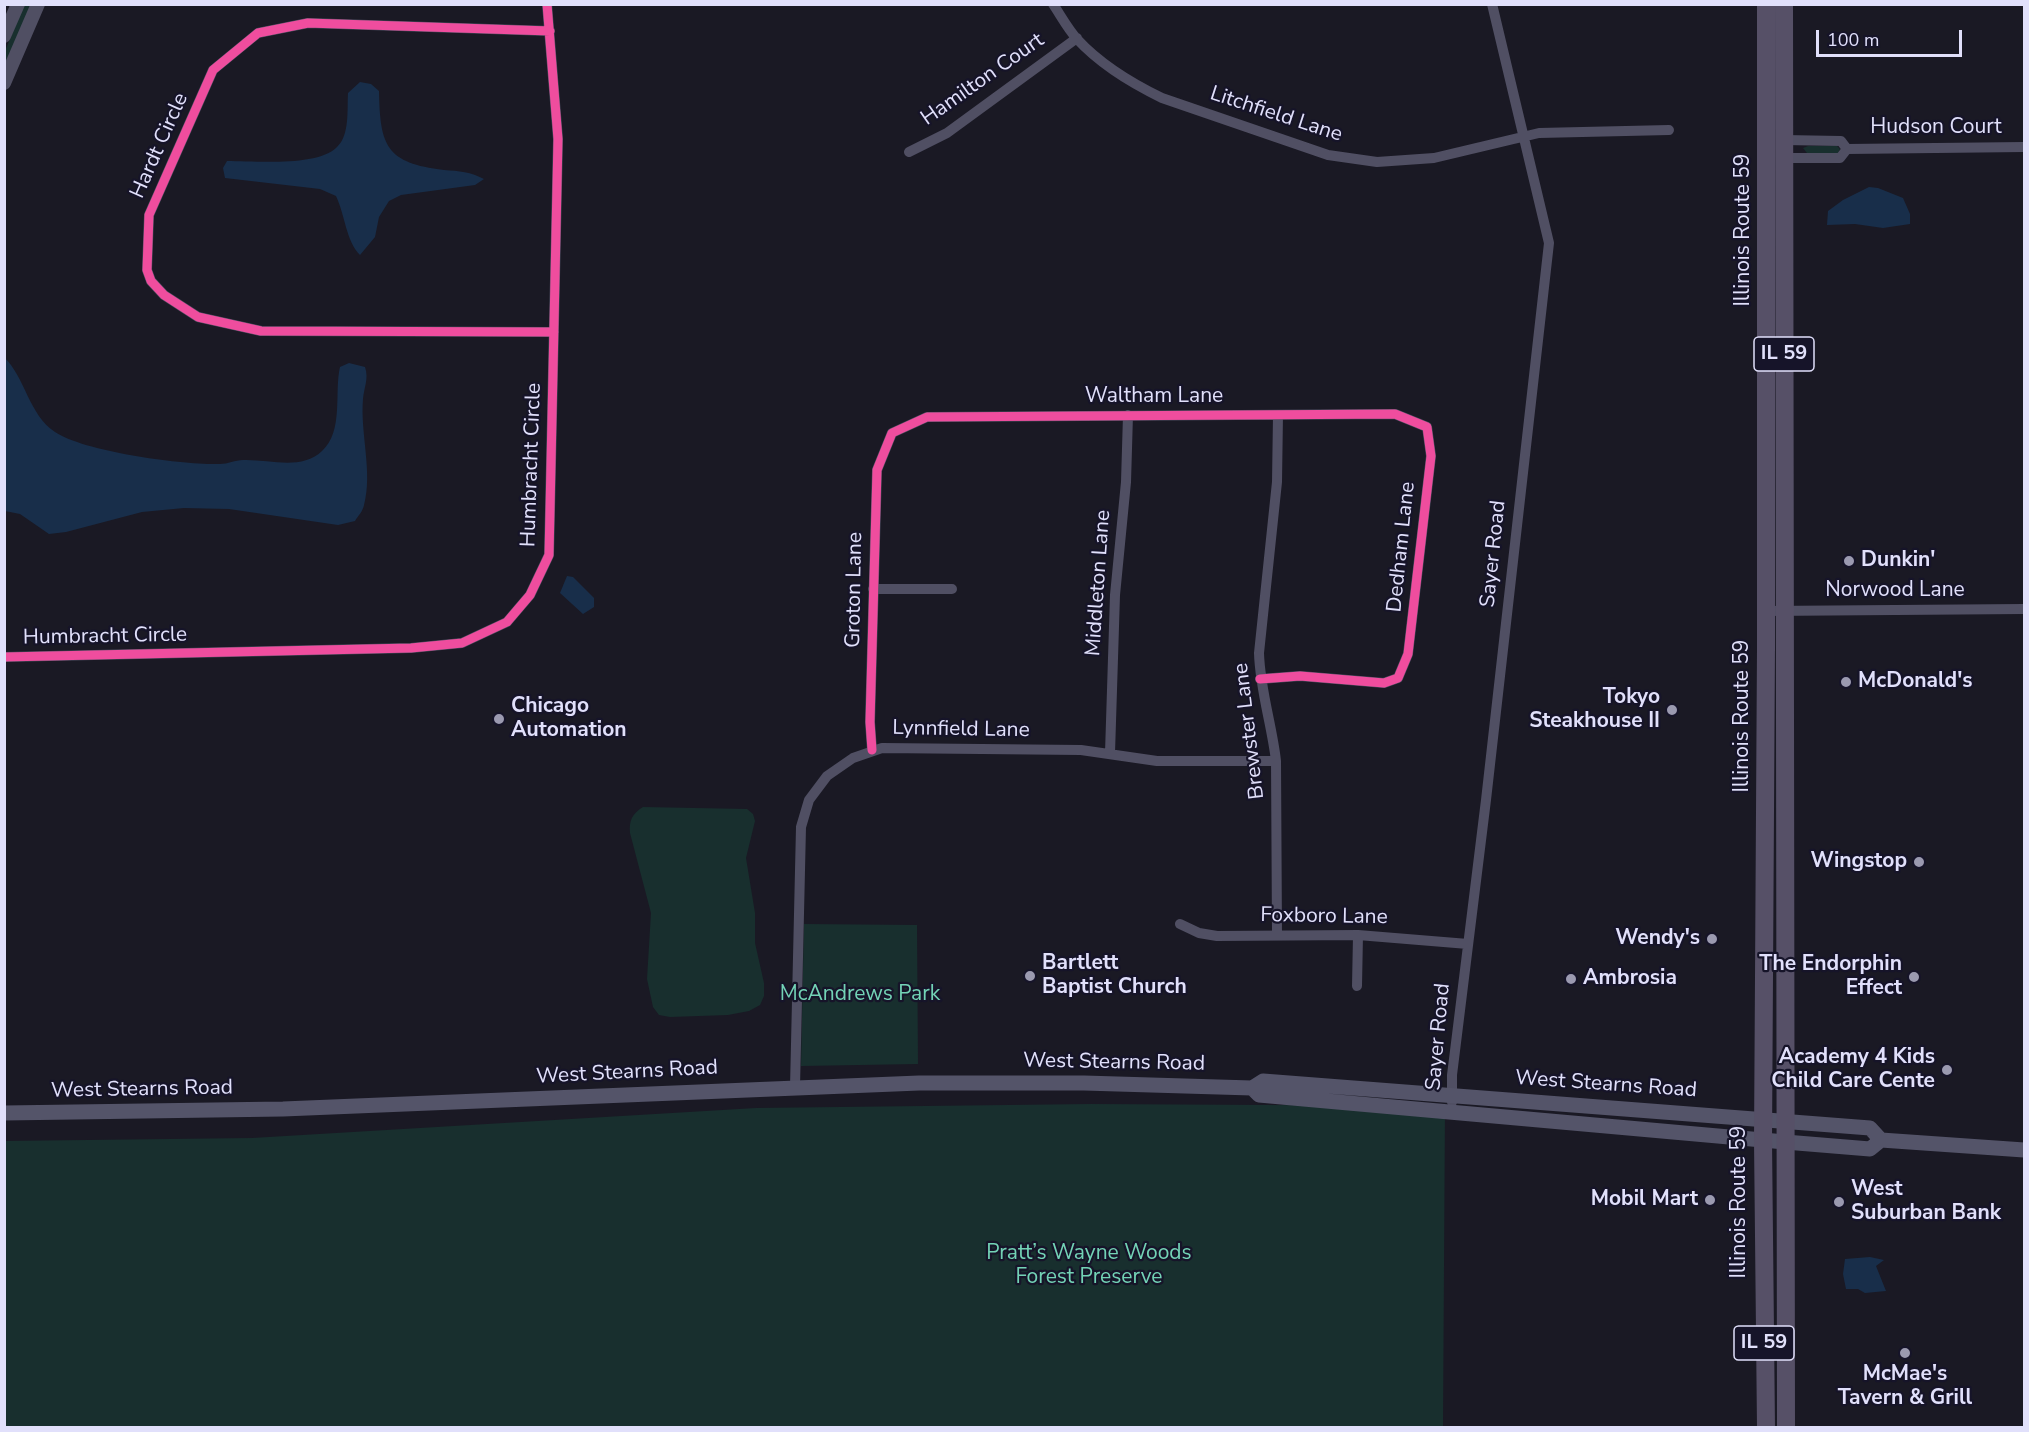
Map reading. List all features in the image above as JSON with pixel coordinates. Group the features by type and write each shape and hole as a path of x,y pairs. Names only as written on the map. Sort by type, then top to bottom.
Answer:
{"main road":[{"name":"Illinois Route 59","path":"1766,4 1785,1120 1786,1428"},
{"name":"Illinois Route 59","path":"1766,1428 1762,1140 1784,149 1784,4"},
{"name":"West Stearns Road","path":"4,1113 283,1109 795,1087 1018,1082 1252,1088 1263,1081 1870,1128 1881,1140"},
{"name":"West Stearns Road","path":"1252,1088 1258,1095 1870,1149 1881,1140 2025,1150"}],"street":[{"path":"4,36 18,4"},
{"path":"4,83 38,4"},
{"name":"Humbracht Circle","path":"4,657 411,648 462,644 507,622 530,595 549,555 558,139 547,4"},
{"name":"Litchfield Lane","path":"1053,4 1077,39 1125,78 1161,98 1342,158 1377,162 1410,161 1539,133 1669,130"},
{"name":"Sayer Road","path":"1453,1114 1452,1094 1468,944 1549,243 1492,4"},
{"name":"Hardt Circle","path":"550,31 308,23 258,33 213,69 149,215 147,270 151,281 164,295 198,317 261,331 554,332"},
{"name":"Hamilton Court","path":"909,152 947,133 1077,39"},
{"name":"Hudson Court","path":"1784,149 1840,141 1847,149 2025,147"},
{"name":"Hudson Court","path":"1784,149 1840,158 1847,149"},
{"name":"Brewster Lane","path":"1277,935 1276,761 1273,733 1260,679 1259,642 1277,482 1278,414"},
{"name":"Waltham Lane","path":"892,433 921,419 936,416 1395,414 1418,423"},
{"name":"Middleton Lane","path":"1110,753 1115,595 1126,482 1128,415"},
{"name":"Dedham Lane","path":"1260,679 1300,676 1384,683 1398,678 1408,654 1431,456 1427,427 1418,423"},
{"name":"Groton Lane","path":"872,750 876,478 879,462 892,433"},
{"path":"873,589 952,589"},
{"name":"Norwood Lane","path":"1775,611 2025,609"},
{"name":"Lynnfield Lane","path":"795,1087 799,854 803,818 809,800 827,776 853,758 872,750 905,747 1110,753 1157,761 1276,761"},
{"name":"Foxboro Lane","path":"1180,924 1199,933 1217,936 1359,935 1468,944"},
{"path":"1357,986 1359,935"}],"green space":[{"path":"24,5 31,5 5,67 5,51"},
{"path":"1837,146 1840,149 1838,153 1807,153 1803,148"},
{"path":"643,807 747,809 753,814 755,821 746,858 755,913 755,943 764,983 764,996 760,1005 749,1011 728,1015 670,1017 659,1015 653,1007 647,979 651,913 630,833 632,818"},
{"name":"McAndrews Park","path":"804,924 917,925 918,1064 801,1066"},
{"name":"Pratt’s Wayne Woods Forest Preserve","path":"1091,1104 1445,1106 1443,1427 5,1427 4,1141 252,1138 756,1108"}],"water":[{"path":"360,82 371,84 379,91 381,126 390,149 398,156 425,167 465,172 484,179 475,185 401,195 389,201 379,217 375,237 360,255 352,243 336,196 320,189 225,178 223,168 227,161 285,162 316,158 328,153 337,147 344,136 348,93"},
{"path":"1869,187 1878,188 1903,198 1910,214 1910,224 1883,228 1855,224 1827,225 1828,211 1843,200"},
{"path":"4,357 17,375 39,416 55,432 88,446 111,451 159,460 204,464 223,464 243,460 284,463 304,461 314,457 329,443 333,433 336,422 340,367 349,363 365,367 363,425 367,479 363,509 355,521 338,525 229,509 184,508 142,512 66,532 49,534 20,514 5,511"},
{"path":"567,576 573,577 594,598 594,607 583,614 560,593"},
{"path":"1870,1257 1884,1260 1876,1266 1886,1291 1865,1293 1858,1289 1846,1289 1843,1274 1845,1259"}],"cycle path":[{"path":"4,657 411,648 462,643 507,622 530,595 549,555 558,139 547,4"},
{"path":"550,31 308,23 258,33 213,70 149,215 147,270 151,281 164,295 198,317 261,331 554,332"},
{"path":"872,750 870,722 877,470 892,433 927,417 1395,414 1427,427 1431,456 1408,654 1398,678 1384,683 1300,676 1260,679"}],"place":[{"name":"Dunkin'","path":"1849,561"},
{"name":"McDonald's","path":"1846,682"},
{"name":"Tokyo Steakhouse II","path":"1672,710"},
{"name":"Chicago Automation","path":"499,719"},
{"name":"Wingstop","path":"1919,862"},
{"name":"Wendy's","path":"1712,939"},
{"name":"Bartlett Baptist Church","path":"1030,976"},
{"name":"The Endorphin Effect","path":"1914,977"},
{"name":"Ambrosia","path":"1571,979"},
{"name":"Academy 4 Kids Child Care Cente","path":"1947,1070"},
{"name":"Mobil Mart","path":"1710,1200"},
{"name":"West Suburban Bank","path":"1839,1202"},
{"name":"McMae's Tavern & Grill","path":"1905,1353"}]}
